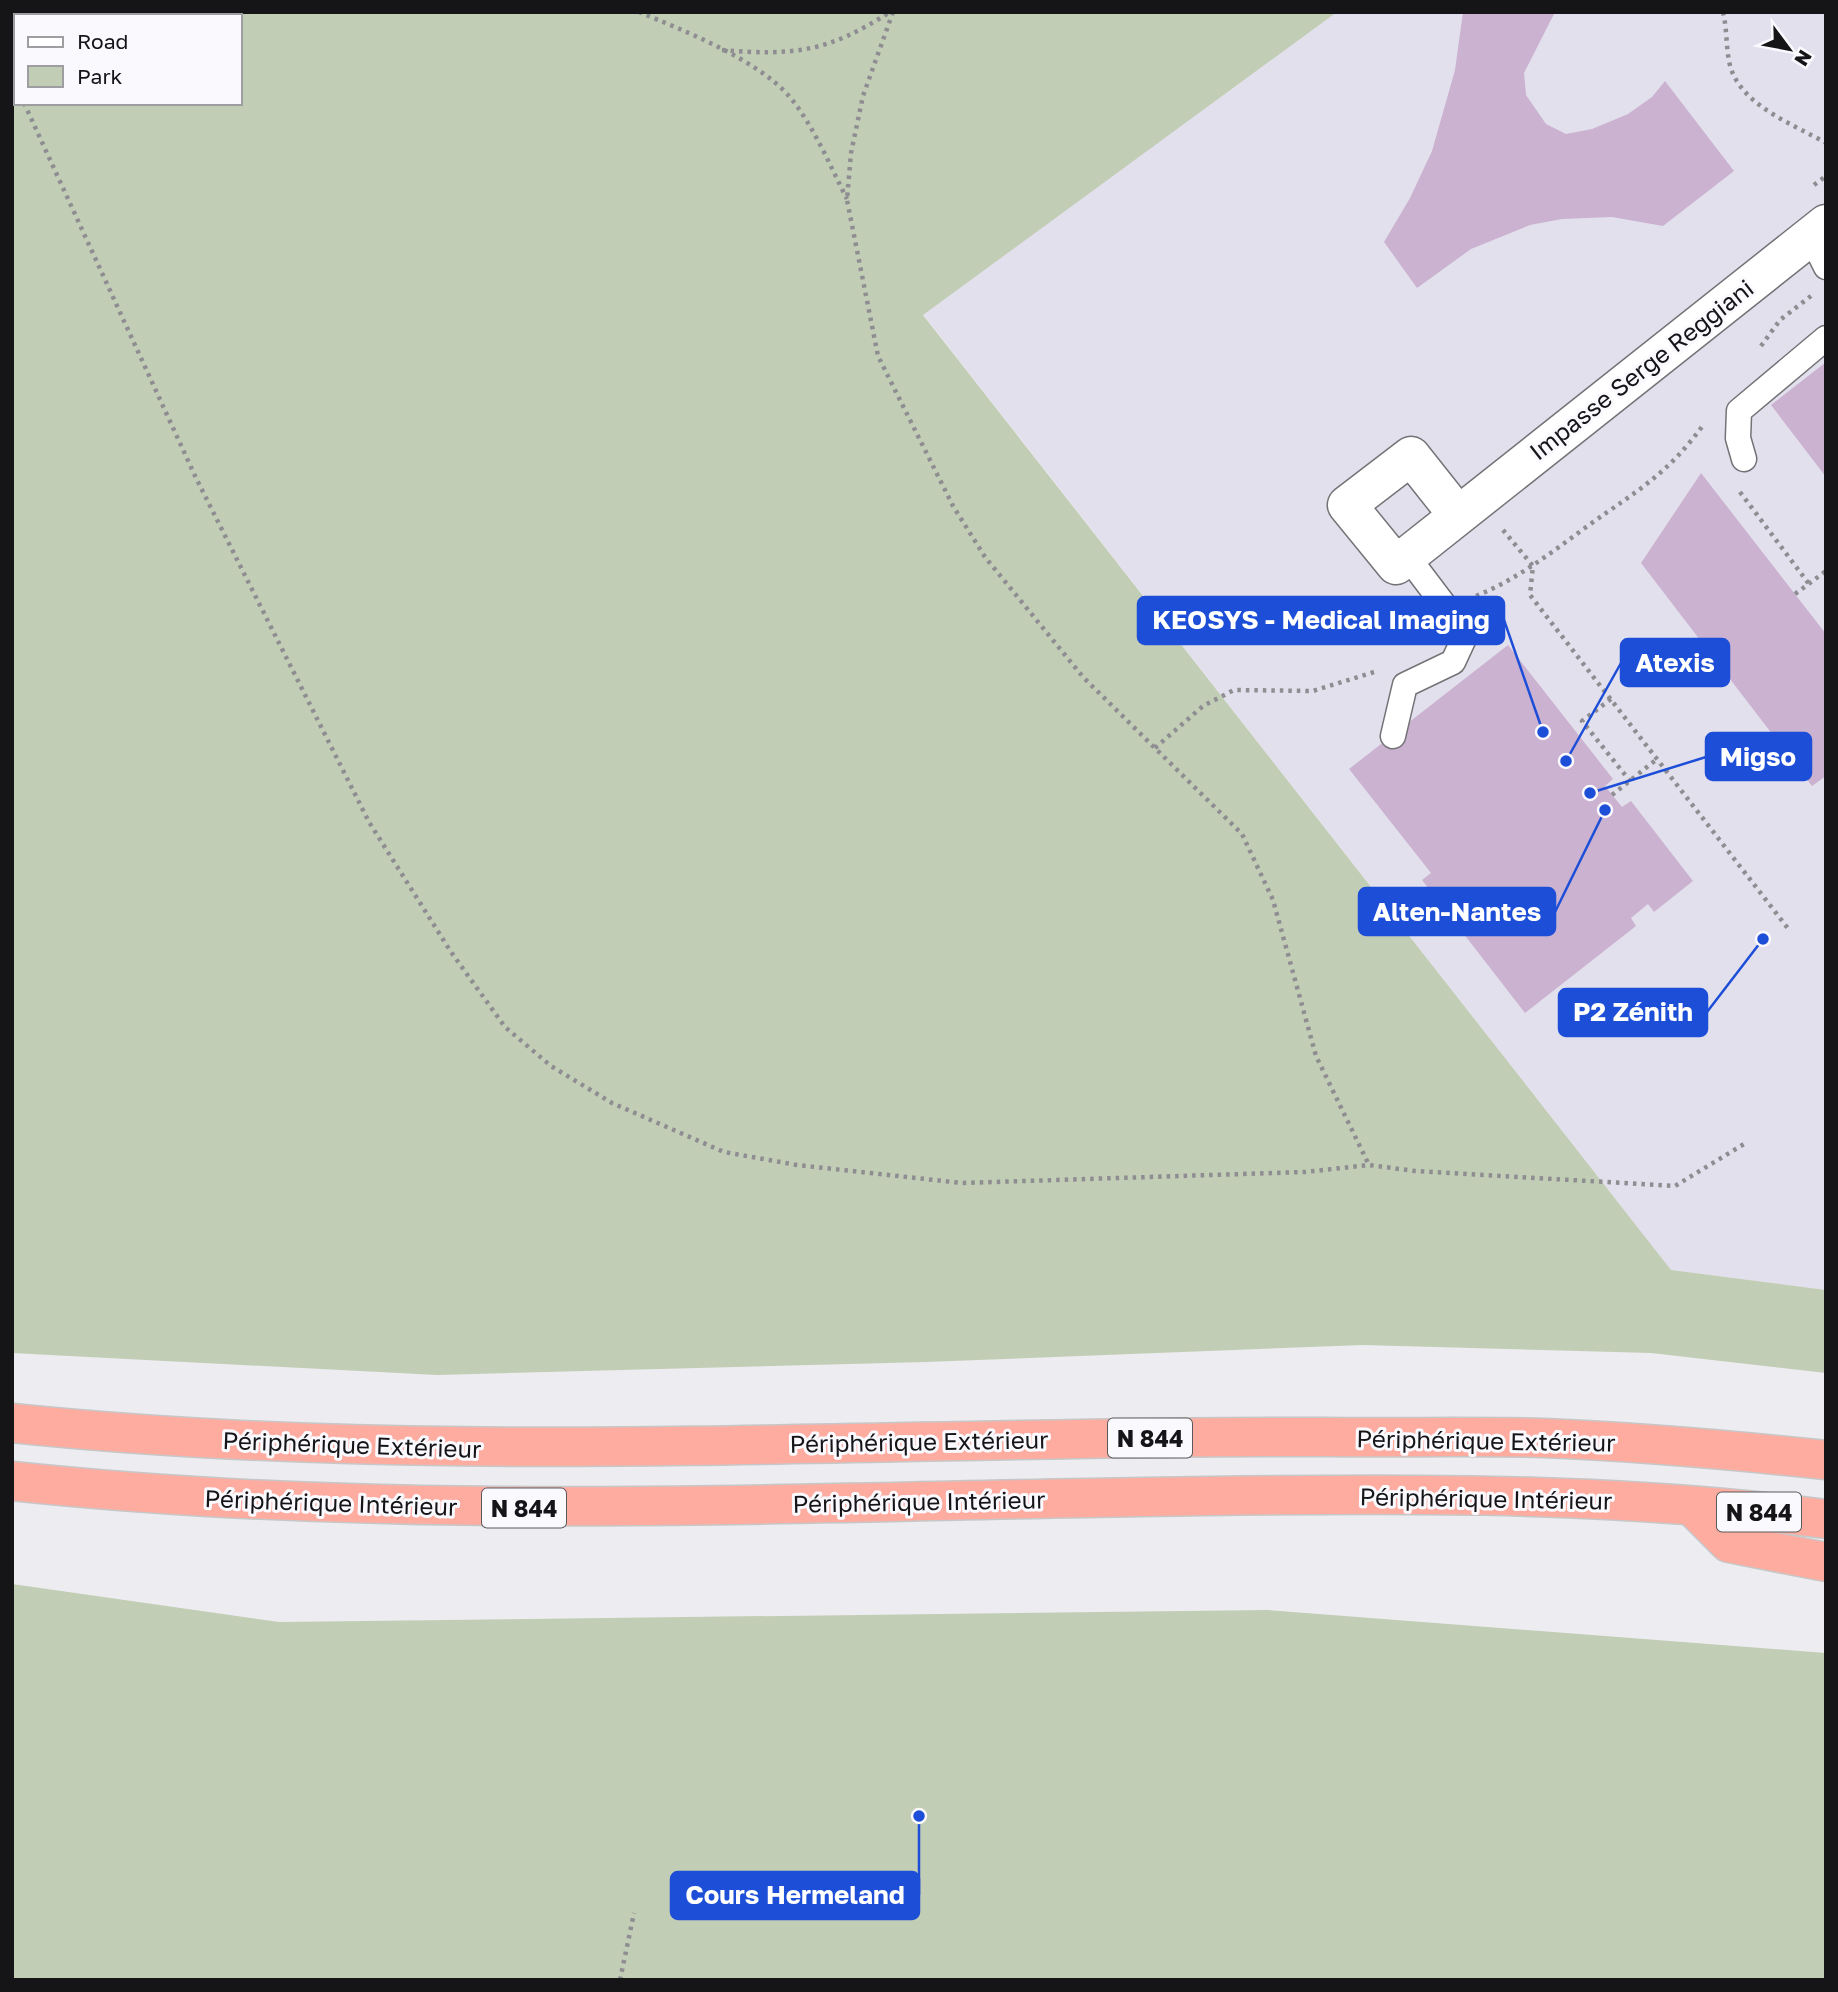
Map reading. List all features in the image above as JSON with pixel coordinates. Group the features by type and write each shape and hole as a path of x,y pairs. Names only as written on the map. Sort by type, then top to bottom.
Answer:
{"highway":[{"name":"Périphérique Extérieur","path":"12,1423 200,1440 354,1446 494,1448 1231,1437 1542,1438 1819,1453"},
{"name":"Périphérique Intérieur","path":"12,1481 237,1499 482,1508 1291,1494 1581,1499 1826,1519"},
{"path":"1692,1506 1729,1544 1826,1562"}],"street":[{"name":"Impasse Serge Reggiani","path":"1407,556 1457,514 1821,243"},
{"path":"1407,556 1396,565 1347,505 1411,456 1457,514"}],"lane":[{"path":"1744,459 1738,438 1739,411 1826,338"},
{"path":"1393,736 1405,685 1453,662 1466,634 1407,556"}],"path":[{"path":"639,12 751,66 788,95 814,133 847,200 878,356 953,506 985,557 1034,621 1083,677 1235,826 1257,862 1284,933 1316,1056 1369,1165"},
{"path":"719,50 780,52 822,48 848,37 892,12"},
{"path":"847,200 851,153 863,96 892,12"},
{"path":"1723,12 1729,61 1737,84 1762,107 1826,143"},
{"path":"25,105 196,478 369,821 450,952 505,1027 551,1066 612,1102 724,1152 899,1178 962,1183 1305,1172 1369,1165 1415,1171 1675,1186 1744,1144"},
{"path":"1757,351 1780,320 1816,292"},
{"path":"1450,613 1471,598 1514,580 1643,489 1682,455 1711,413"},
{"path":"1696,434 1704,445"},
{"path":"1737,488 1810,583"},
{"path":"1533,566 1530,594 1790,930"},
{"path":"1795,594 1826,571"},
{"path":"1155,748 1203,706 1234,690 1313,691 1370,676 1379,668"},
{"path":"1611,699 1582,721 1630,781"},
{"path":"1612,795 1657,759"},
{"path":"620,1980 634,1913"}],"shaded area":[{"path":"1337,12 1826,12 1826,1290 1671,1270 923,314"}],"green space":[{"path":"12,12 1337,12 923,315 1671,1270 1826,1290 1826,1373 1651,1353 1363,1345 926,1362 437,1375 12,1353"},
{"path":"12,1584 279,1622 1268,1610 1826,1653 1826,1980 12,1980"}],"building":[{"path":"1463,12 1555,12 1524,73 1526,95 1546,124 1566,134 1592,129 1628,114 1652,97 1665,81 1734,171 1663,226 1612,217 1562,219 1530,225 1471,249 1417,288 1384,242 1410,198 1432,151 1455,70"},
{"path":"1826,362 1826,477 1771,405"},
{"path":"1701,473 1826,634 1826,776 1812,786 1641,563"},
{"path":"1508,645 1613,779 1605,786 1622,807 1631,801 1693,881 1654,912 1648,904 1631,918 1636,926 1525,1013 1422,880 1431,873 1349,769"}],"place":[{"name":"KEOSYS - Medical Imaging","path":"1543,732"},
{"name":"Atexis","path":"1566,761"},
{"name":"Migso","path":"1590,793"},
{"name":"Alten-Nantes","path":"1605,810"},
{"name":"P2 Zénith","path":"1763,939"},
{"name":"Cours Hermeland","path":"919,1816"}]}
